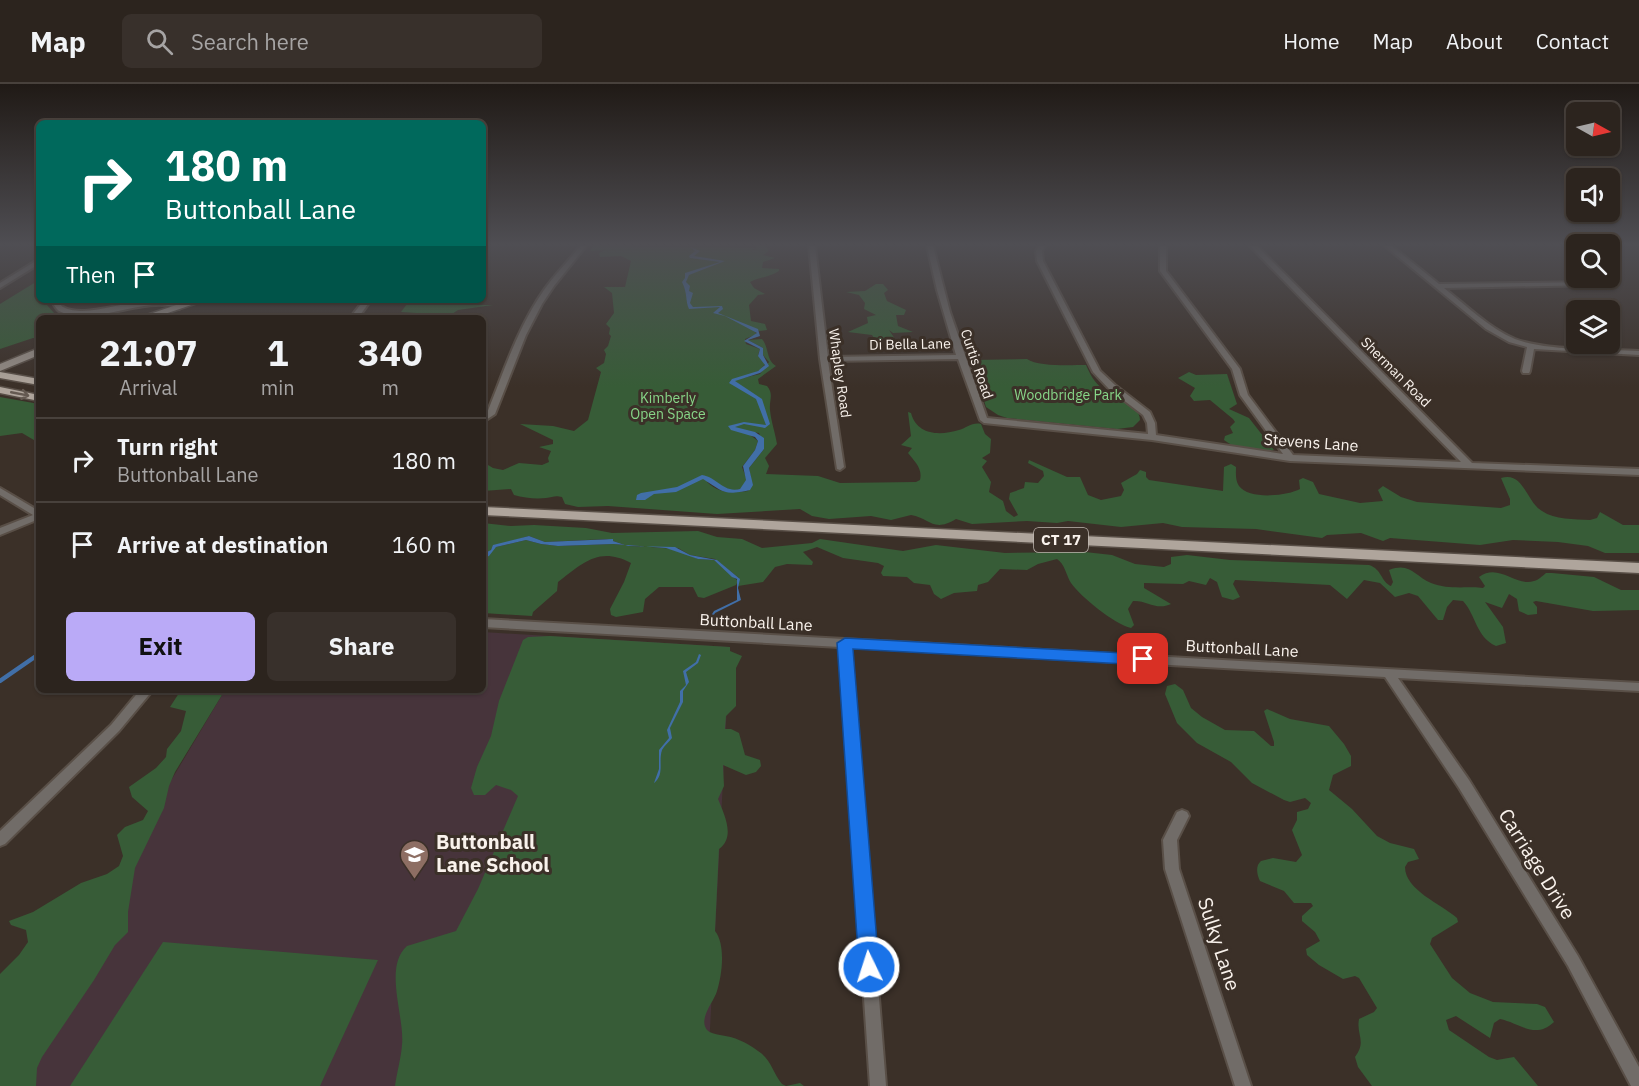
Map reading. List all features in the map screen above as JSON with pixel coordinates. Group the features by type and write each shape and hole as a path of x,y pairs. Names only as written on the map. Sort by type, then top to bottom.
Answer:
{"main road":[{"path":"154,315 192,303"},
{"path":"0,368 36,352"},
{"path":"0,375 36,381"},
{"path":"0,390 36,397"},
{"name":"CT 17","path":"486,511 1639,568"}],"street":[{"path":"486,417 491,414 536,309 545,293"},
{"name":"Whapley Road","path":"817,293 840,467"},
{"name":"Curtis Road","path":"941,293 984,420"},
{"path":"1056,293 1097,372 1112,387 1147,414 1151,423 1152,437"},
{"path":"1179,293 1236,369 1244,394 1290,458"},
{"name":"Sherman Road","path":"1299,293 1469,465"},
{"path":"1446,293 1489,327 1512,340 1531,346 1639,353"},
{"path":"56,303 60,309 83,314 115,311 152,303 151,306 157,314"},
{"path":"169,303 179,307"},
{"path":"356,315 366,303"},
{"path":"1526,371 1531,346"},
{"name":"Di Bella Lane","path":"824,359 961,357"},
{"name":"Stevens Lane","path":"984,420 1152,437 1290,458 1639,472"},
{"path":"0,491 36,513"},
{"path":"0,532 36,516"},
{"name":"Buttonball Lane","path":"486,622 1639,687"},
{"path":"845,643 878,1086"},
{"name":"Carriage Drive","path":"1388,673 1464,784 1574,962 1639,1084"},
{"path":"0,840 99,744 144,693"},
{"name":"Sulky Lane","path":"1182,816 1170,840 1172,869 1243,1086"}],"shaded area":[{"name":"Buttonball Lane School","path":"486,632 730,647 707,1086 0,1086 0,1068 223,693 486,693"}],"green space":[{"path":"18,293 36,293 36,303 47,303 54,313 66,315 36,315 36,338 0,349 0,304"},
{"name":"Kimberly Open Space","path":"612,293 765,294 758,295 749,305 751,321 765,324 767,330 759,331 752,327 746,327 751,328 757,334 745,339 746,344 760,349 758,355 765,364 760,370 743,378 760,374 769,362 763,355 763,348 748,340 762,339 776,366 758,379 759,384 767,386 770,392 771,414 777,444 765,458 769,466 766,474 818,476 840,483 916,482 921,476 917,465 908,453 912,448 901,445 911,436 908,412 911,413 918,426 930,432 951,432 972,424 981,424 985,434 991,439 990,453 982,458 987,461 982,467 991,482 989,492 1003,501 1006,511 1014,517 1018,515 1009,499 1010,493 1024,488 1025,482 1038,483 1044,476 1043,471 1028,463 1029,460 1067,477 1080,477 1088,495 1101,500 1121,496 1124,490 1121,483 1140,470 1146,472 1149,480 1223,491 1224,467 1231,464 1236,467 1236,479 1239,486 1259,495 1278,495 1300,489 1299,480 1303,478 1313,482 1319,494 1360,503 1383,501 1378,490 1383,486 1401,497 1417,502 1501,508 1510,505 1510,499 1501,478 1509,477 1520,483 1537,507 1547,514 1590,520 1597,518 1600,512 1623,525 1639,525 1639,553 1605,553 1588,546 1558,542 1513,540 1480,545 1390,538 1383,541 1361,533 1327,535 1322,538 1256,529 1182,527 1163,523 1121,527 1068,521 972,524 956,519 937,525 911,515 891,520 871,516 829,519 812,516 800,509 717,514 608,506 578,507 565,504 560,496 526,498 514,495 511,489 486,491 486,464 503,470 519,463 542,465 549,462 551,451 539,447 553,444 553,440 520,424 553,426 574,431 588,420 601,372 596,368 604,363 606,354 604,350 611,336 610,328 606,324 614,313","holes":["745,431 759,433 764,449 749,468 752,485 748,491 726,492 716,489 707,482 733,490 742,488 747,480 742,467 755,450 758,441"]},
{"path":"849,293 884,293 887,301 906,310 904,315 896,315 898,326 913,332 893,333 889,330 897,342 892,347 886,344 888,340 886,338 876,341 872,335 848,332 868,323 867,317 876,315 864,309 865,303 859,295"},
{"path":"407,304 493,305 458,310 450,315 432,315 401,312"},
{"name":"Woodbridge Park","path":"1027,359 1047,364 1086,365 1097,383 1107,392 1136,409 1140,420 1133,427 1117,429 1007,418 986,407 971,360"},
{"path":"1189,372 1196,375 1227,374 1237,404 1229,409 1249,418 1274,450 1262,452 1248,450 1224,440 1225,436 1233,433 1230,427 1235,422 1210,400 1194,401 1190,396 1195,388 1178,378"},
{"path":"0,397 36,403 36,441 22,433 0,436"},
{"path":"486,523 586,528 612,533 698,531 717,537 742,539 762,548 812,543 820,539 903,551 936,545 1005,553 1085,552 1112,555 1135,564 1164,567 1171,564 1171,557 1187,555 1230,560 1369,565 1377,569 1385,582 1391,586 1393,582 1389,570 1396,568 1412,571 1437,585 1483,588 1485,586 1479,577 1486,573 1500,573 1527,582 1537,580 1546,573 1552,573 1594,577 1621,590 1639,590 1639,610 1593,611 1536,601 1533,602 1537,607 1537,614 1528,615 1519,611 1517,599 1509,594 1502,608 1485,602 1503,627 1506,643 1496,646 1484,637 1463,601 1453,600 1447,607 1443,620 1438,620 1418,596 1409,593 1395,597 1380,583 1364,580 1347,599 1330,585 1235,580 1233,584 1240,597 1233,600 1222,597 1217,582 1210,578 1206,585 1189,581 1183,584 1144,583 1144,588 1171,604 1156,606 1133,601 1128,609 1134,625 1131,628 1107,616 1082,595 1071,583 1064,567 1057,559 1038,564 1027,570 1000,569 988,582 978,585 977,591 954,593 941,599 934,594 930,585 914,583 907,577 883,576 881,573 884,566 878,563 843,558 817,547 803,552 813,562 812,565 787,564 775,567 763,582 738,586 739,578 715,559 690,555 678,548 647,547 675,549 698,559 714,560 738,581 736,585 704,598 698,597 693,587 659,587 645,599 643,612 616,617 611,615 610,609 631,563 610,556 600,557 584,563 558,582 557,591 533,612 532,616 486,613","holes":["529,536 545,542 607,539 625,545 558,546 526,540 496,547 490,551 492,548 504,543"]},
{"path":"550,636 730,647 730,651 742,656 736,668 736,706 726,716 725,729 739,733 745,755 760,760 761,766 756,772 746,775 723,765 724,786 718,799 728,832 724,844 719,849 715,931 721,944 721,969 717,991 704,1020 710,1032 740,1040 762,1054 782,1084 786,1086 395,1086 402,1045 396,979 400,955 407,946 456,931 478,889 518,796 511,790 496,785 485,795 474,795 471,788 477,767 491,736 499,701 523,640 528,637"},
{"path":"1175,684 1183,690 1191,708 1202,717 1225,730 1254,731 1271,746 1274,746 1274,742 1264,711 1267,709 1290,719 1329,726 1351,756 1351,766 1333,775 1329,790 1352,809 1377,836 1390,843 1414,849 1419,859 1408,862 1405,867 1411,883 1417,890 1457,918 1458,922 1432,938 1430,944 1452,978 1470,993 1493,1002 1537,1004 1545,1007 1554,1022 1540,1030 1534,1030 1500,1019 1494,1023 1490,1038 1456,1016 1446,1020 1449,1030 1489,1057 1497,1060 1514,1057 1538,1086 1372,1086 1358,1067 1355,1057 1361,1042 1359,1019 1374,1012 1377,1008 1359,978 1355,976 1343,979 1307,955 1306,949 1320,941 1315,932 1302,921 1302,916 1313,906 1311,903 1294,903 1284,891 1260,881 1257,873 1261,861 1273,858 1296,862 1302,855 1292,830 1297,820 1297,812 1308,809 1311,803 1305,798 1290,802 1284,800 1252,783 1231,762 1197,743 1177,723 1165,694 1167,686"},
{"path":"179,693 223,693 175,772 164,808 135,868 128,912 128,932 115,945 42,1057 37,1068 36,1086 0,1086 0,974 28,942 26,930 11,925 9,921 33,912 81,883 107,874 119,866 123,856 117,835 125,827 143,820 148,811 132,797 129,787 156,768 166,757 167,749 181,731 186,711 170,707"},
{"path":"163,942 378,960 320,1086 70,1086"},
{"path":"800,1083 804,1086 786,1086"}],"water":[{"path":"685,293 693,293 690,303 693,307 722,306 723,309 718,313 758,329 760,336 748,340 763,348 763,355 769,366 760,373 735,381 762,399 770,424 765,428 744,424 735,427 755,432 764,438 764,449 749,468 753,485 750,490 724,492 703,479 676,492 654,494 645,500 636,500 637,495 641,493 677,487 702,475 729,489 740,489 746,480 743,466 755,450 758,441 755,437 731,430 728,426 744,422 766,425 756,399 729,383 732,379 758,371 765,365 758,356 760,349 744,341 757,333 725,316 713,313 720,307 689,309"},
{"path":"529,536 545,542 613,539 625,545 558,546 526,540 496,547 486,557 486,552 491,550 493,545"},
{"path":"644,546 675,547 690,555 717,560 740,579 738,588 741,600 715,613 710,622 707,622 714,611 737,600 737,579 714,560 698,559 666,548"},
{"path":"699,654 701,655 698,663 686,672 689,682 683,691 683,702 670,728 672,738 662,750 660,772 654,783 659,769 659,750 669,738 667,730 680,702 680,691 686,685 683,671 696,662"}],"waterway":[{"path":"0,681 36,656"}],"place":[{"name":"Buttonball Lane School","path":"415,880"}],"route":[{"path":"869,967 845,643 1143,659"}]}
